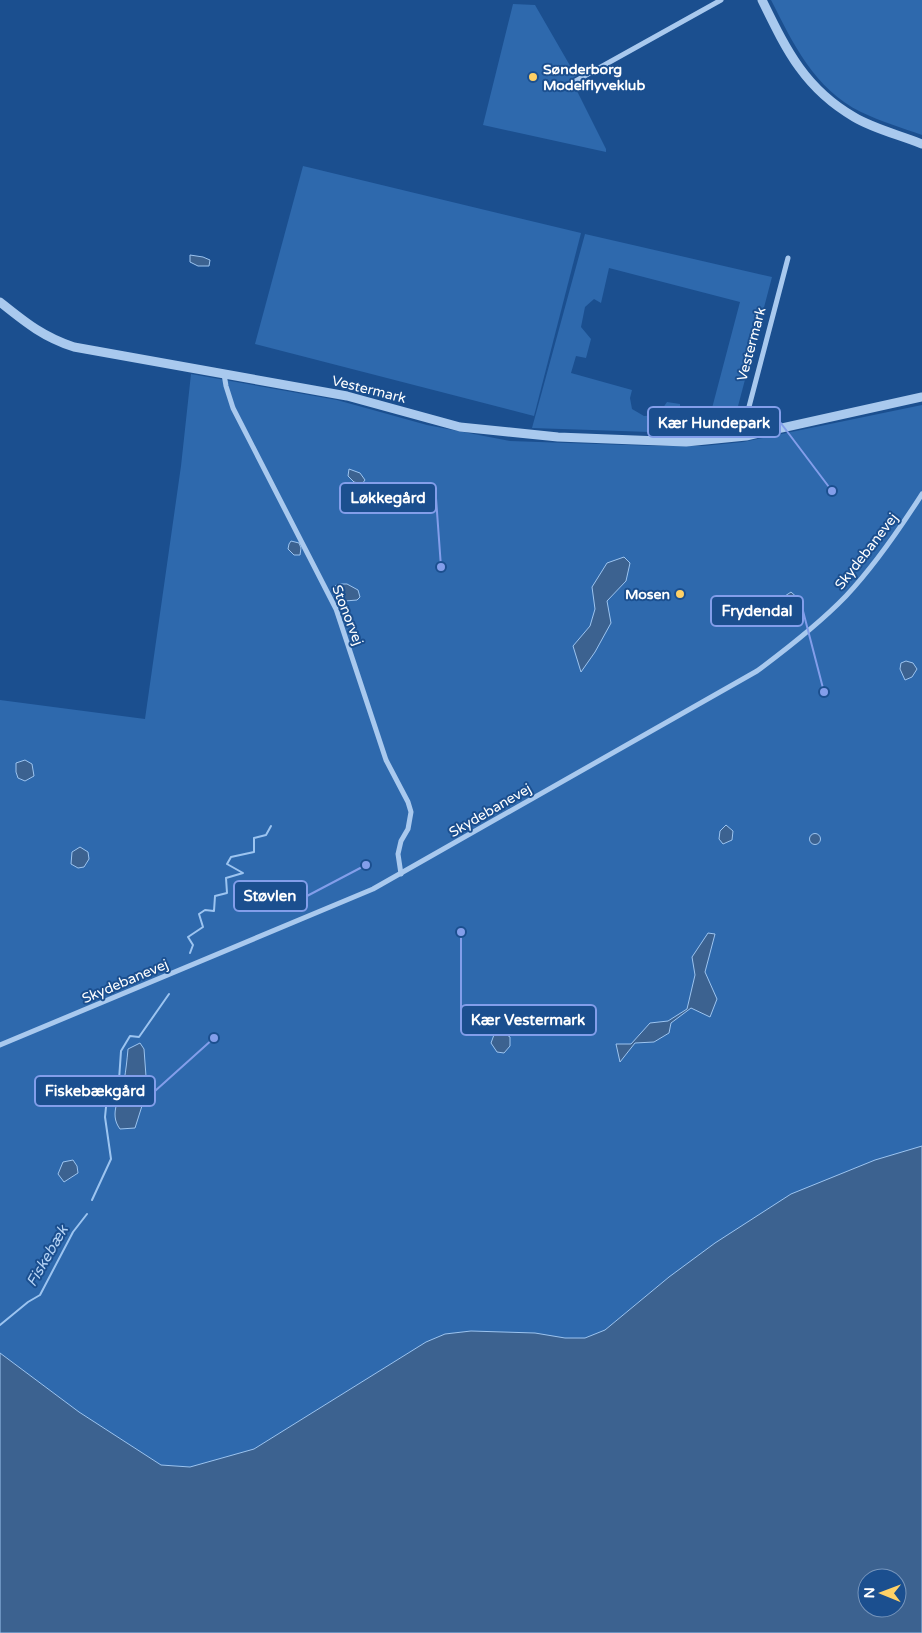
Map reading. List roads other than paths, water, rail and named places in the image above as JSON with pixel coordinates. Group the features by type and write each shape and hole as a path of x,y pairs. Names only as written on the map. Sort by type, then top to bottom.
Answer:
{"street":[{"path":"572,82 721,0"},
{"path":"762,0 788,52 802,73 825,96 855,118 922,144"},
{"name":"Vestermark","path":"746,436 745,422 788,258"},
{"name":"Vestermark","path":"0,302 35,329 74,347 347,396 441,422 494,431 558,437 686,442 746,436 922,397"},
{"name":"Stonorvej","path":"224,374 233,408 336,608 386,760 408,802 411,812 408,829 401,841 398,854 401,874"},
{"name":"Skydebanevej","path":"0,1045 374,889 758,671 790,646 848,593 868,571 922,494"}],"waterway":[{"name":"Fiskebæk","path":"190,953 193,945 188,937 203,927 199,914 205,910 214,911 215,896 227,893 226,878 243,873 227,864 231,857 254,852 254,838 266,835 271,826"},
{"name":"Fiskebæk","path":"92,1200 111,1159 105,1117 107,1097 119,1080 121,1051 130,1036 139,1037 169,994"},
{"name":"Fiskebæk","path":"0,1325 28,1302 40,1295 73,1232 87,1214"}],"place":[{"name":"Sønderborg Modelflyveklub","path":"533,77"},
{"name":"Kær Hundepark","path":"832,491"},
{"name":"Løkkegård","path":"441,567"},
{"name":"Mosen","path":"680,594"},
{"name":"Frydendal","path":"824,692"},
{"name":"Støvlen","path":"366,865"},
{"name":"Kær Vestermark","path":"461,932"},
{"name":"Fiskebækgård","path":"214,1038"}]}
